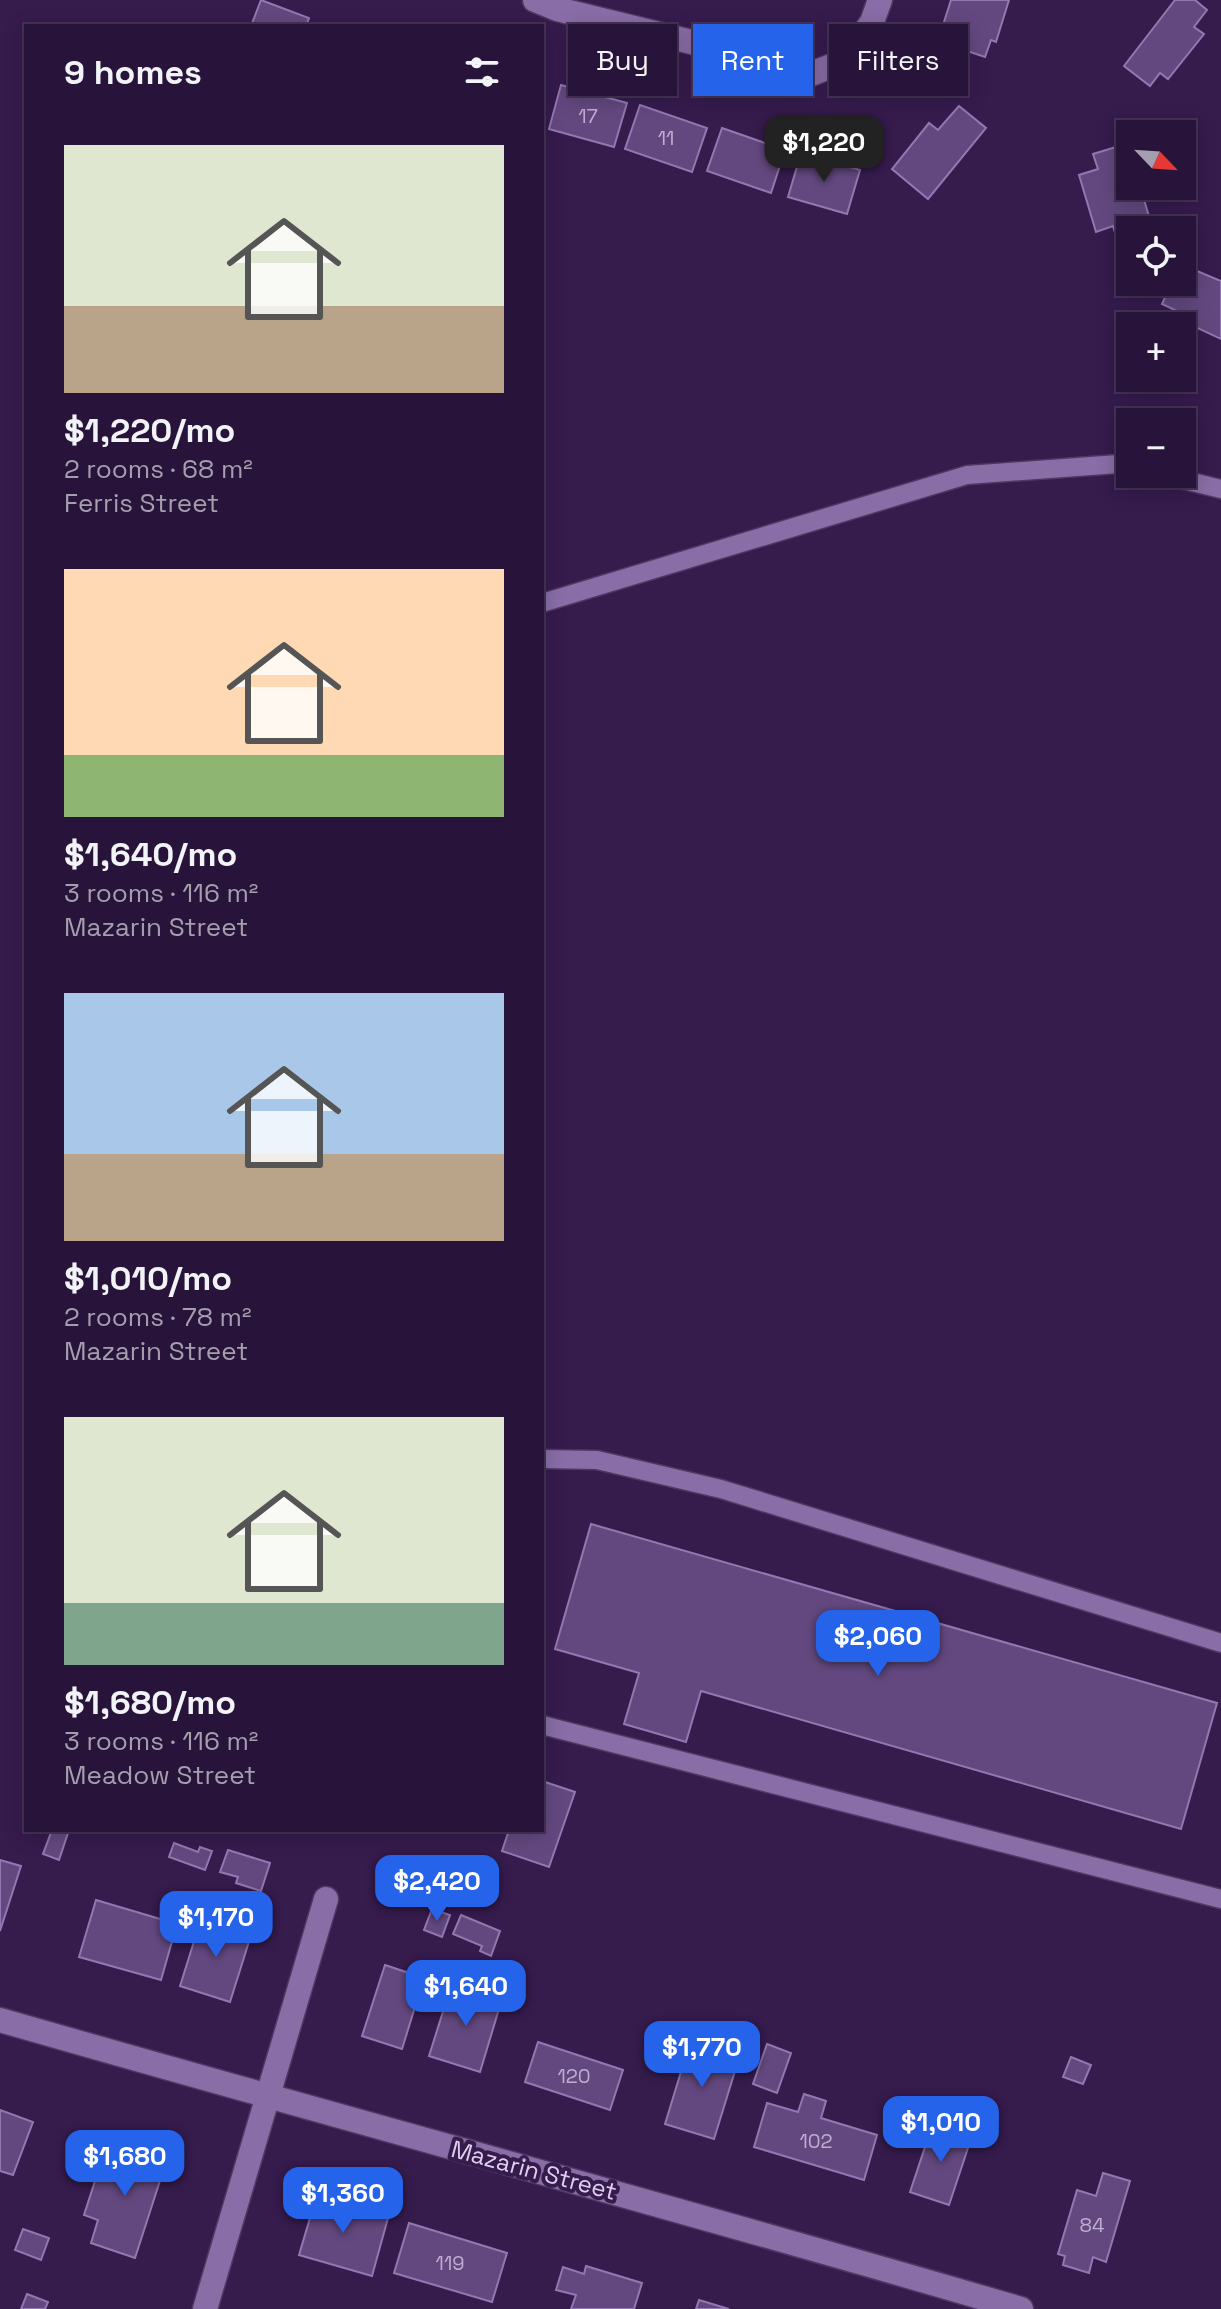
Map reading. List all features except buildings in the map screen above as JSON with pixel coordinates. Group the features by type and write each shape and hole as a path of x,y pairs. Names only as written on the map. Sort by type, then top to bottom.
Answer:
{"street":[{"path":"535,0 557,9 720,49 806,76 844,61 872,22 880,0"},
{"path":"205,2309 326,1899"},
{"name":"Mazarin Street","path":"0,2020 1021,2309"}],"lane":[{"path":"544,602 967,475 1116,464"},
{"path":"1196,483 1221,489"},
{"path":"544,1459 597,1460 721,1489 1221,1643"},
{"path":"544,1726 1221,1899"}]}
